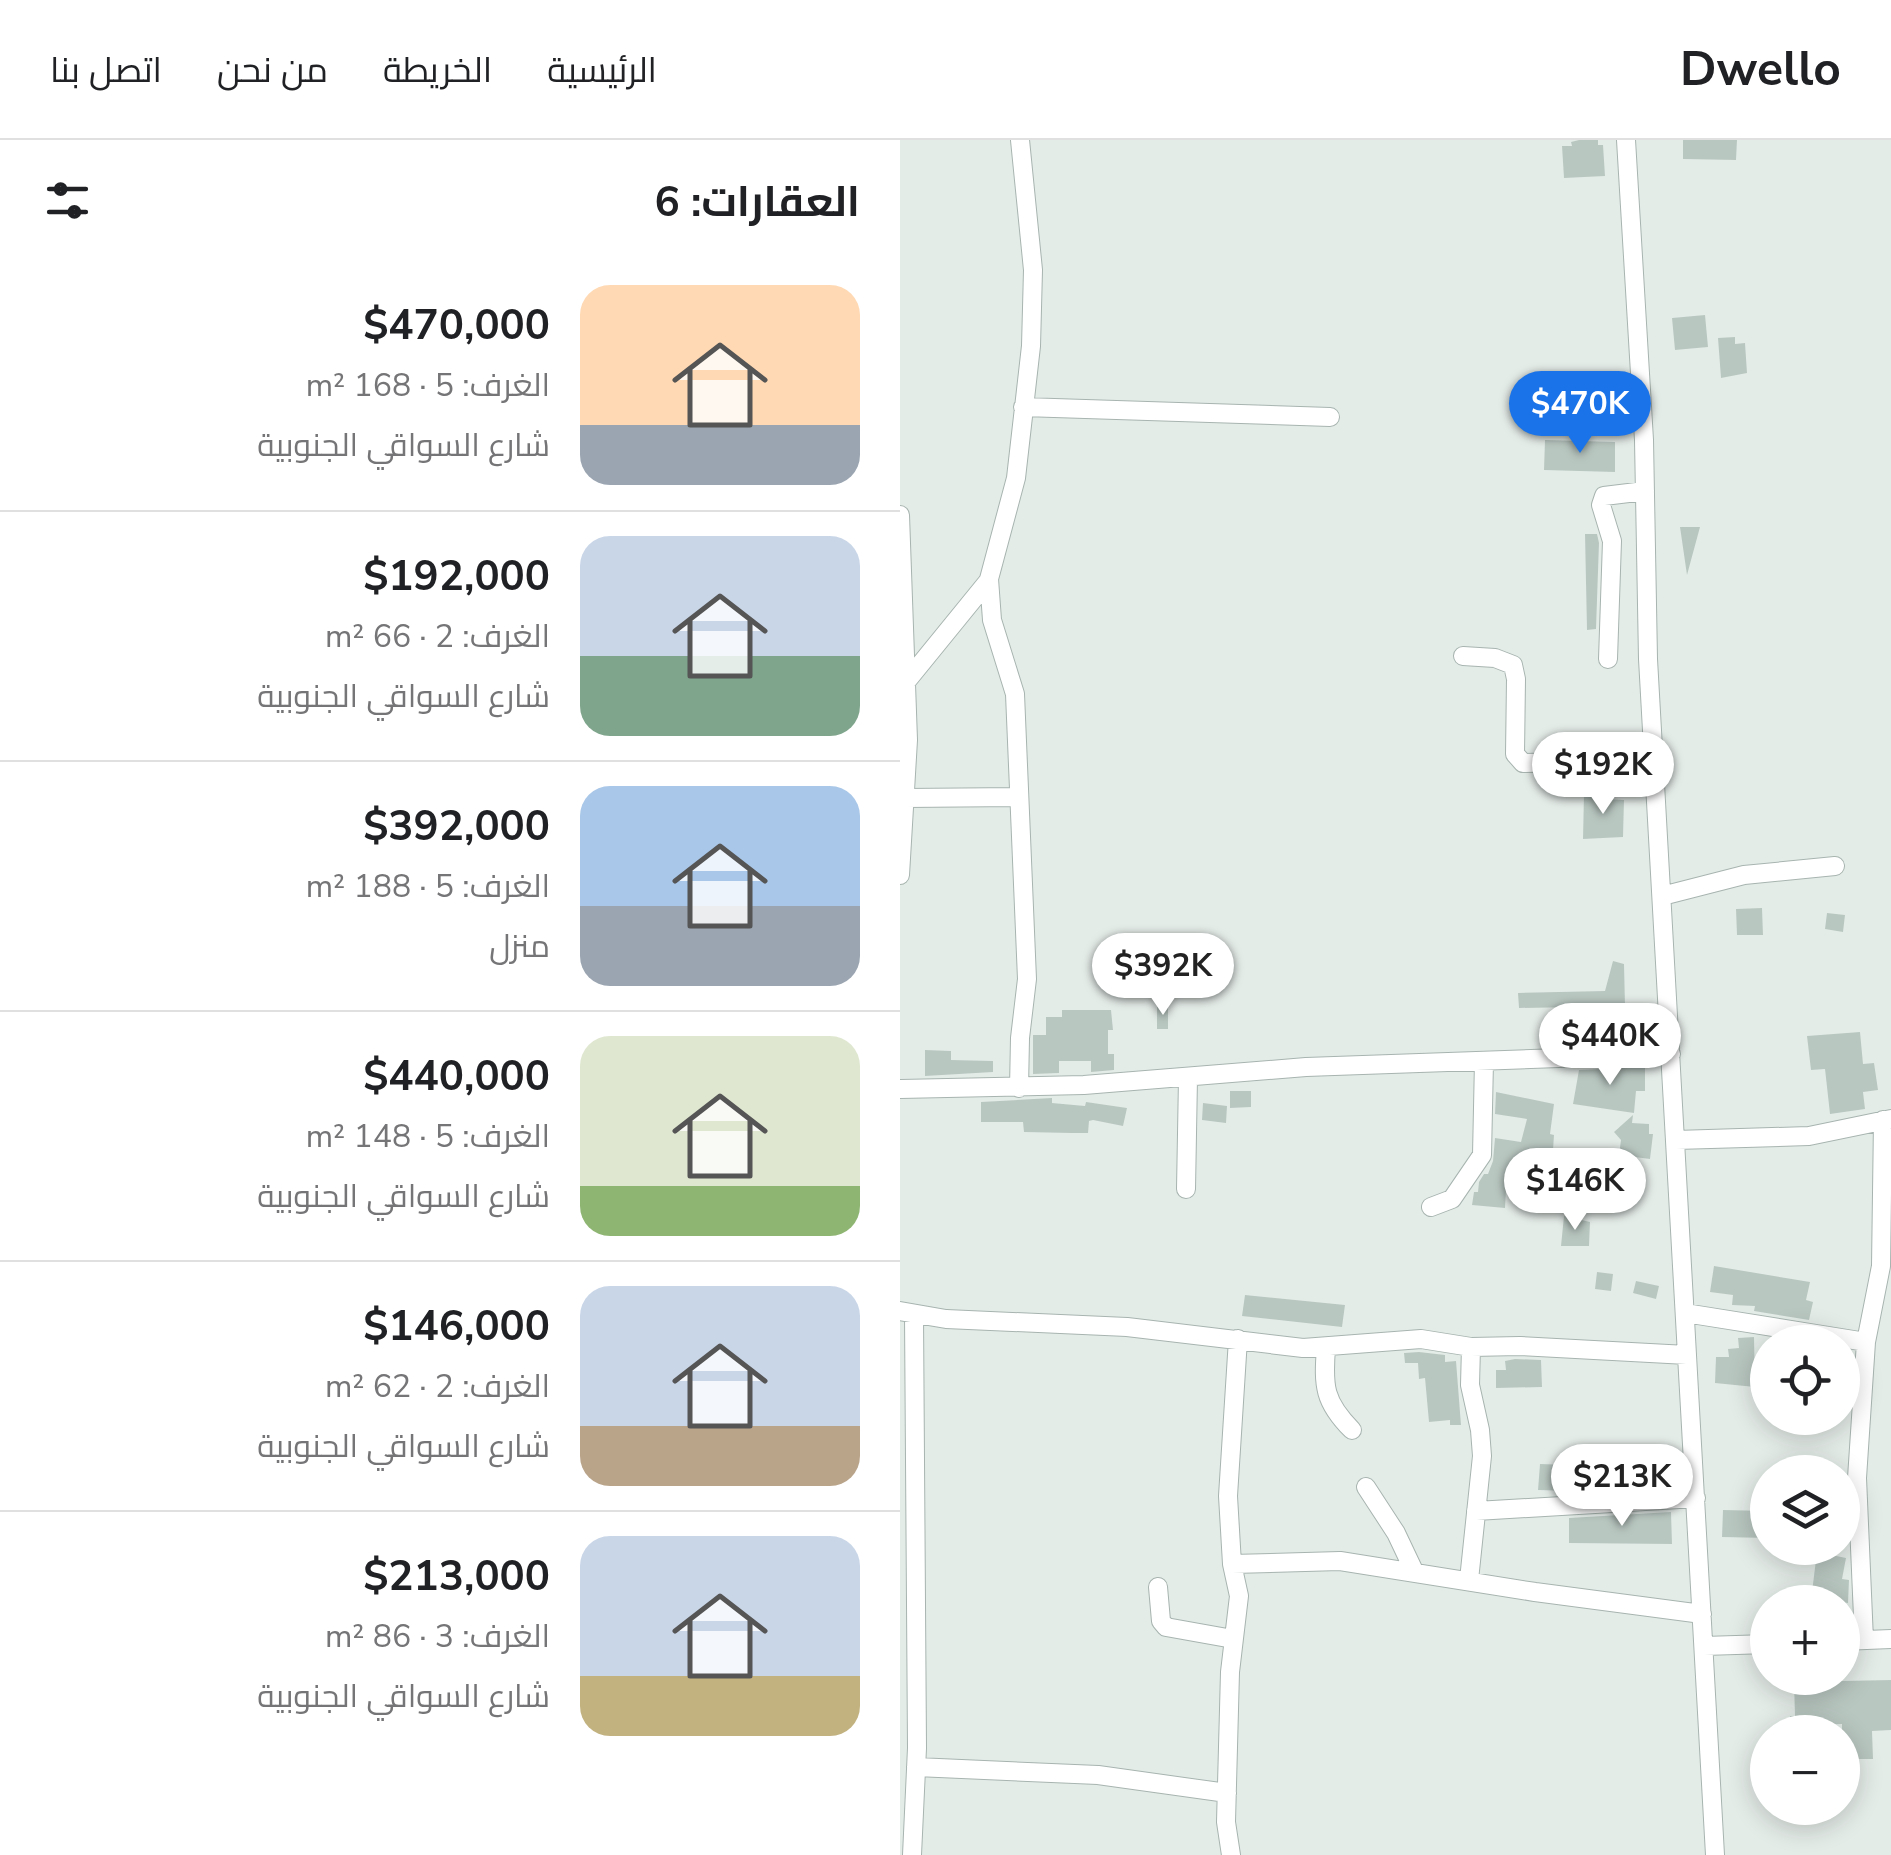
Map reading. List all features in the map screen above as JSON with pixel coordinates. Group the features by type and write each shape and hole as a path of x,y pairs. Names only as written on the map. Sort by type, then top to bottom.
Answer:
{"street":[{"path":"1020,140 1032,270 1032,346 1016,478 989,580 992,620 1015,694 1026,979 1020,1088"},
{"path":"1626,140 1645,491 1648,659 1715,1855"},
{"path":"1024,408 1330,416"},
{"path":"1608,660 1612,542 1601,505 1610,493 1645,491"},
{"path":"900,515 906,682 900,875"},
{"path":"906,682 989,580"},
{"path":"1463,656 1494,658 1512,665 1516,679 1515,754 1523,763 1654,760"},
{"path":"905,798 1018,797"},
{"path":"1662,896 1732,878 1836,866"},
{"path":"900,1089 1020,1088 1306,1067 1671,1054"},
{"path":"1431,1207 1452,1199 1482,1155 1484,1061"},
{"path":"1186,1189 1188,1078"},
{"path":"1676,1140 1809,1136 1887,1120 1881,1266 1866,1342 1857,1478 1864,1640"},
{"path":"912,1855 916,1766 907,1313 1111,1326 1303,1348 1421,1340 1687,1356"},
{"path":"1685,1313 1866,1342"},
{"path":"1231,1855 1226,1794 1233,1639 1239,1596 1232,1564 1228,1496 1238,1339"},
{"path":"1469,1580 1482,1442 1470,1384 1471,1346"},
{"path":"1326,1348 1324,1376 1328,1401 1352,1430"},
{"path":"1366,1487 1396,1533 1414,1571"},
{"path":"1476,1511 1696,1498"},
{"path":"1232,1564 1340,1561 1702,1614"},
{"path":"1158,1588 1161,1620 1166,1627 1233,1639"},
{"path":"1860,1640 1891,1639"},
{"path":"1704,1646 1750,1645"},
{"path":"916,1766 1098,1775 1226,1794"}],"building":[{"path":"1598,140 1598,145 1603,145 1605,176 1564,178 1562,146 1572,146 1571,142"},
{"path":"1683,140 1737,140 1736,160 1683,159"},
{"path":"1705,315 1708,347 1675,350 1672,318"},
{"path":"1735,337 1735,344 1745,343 1747,373 1721,378 1718,338"},
{"path":"1545,440 1615,442 1615,472 1544,470"},
{"path":"1680,527 1700,527 1687,575"},
{"path":"1585,534 1597,534 1599,543 1596,629 1587,630"},
{"path":"1602,793 1603,799 1624,800 1623,837 1583,839 1584,794"},
{"path":"1762,908 1763,935 1737,935 1736,909"},
{"path":"1827,913 1845,915 1843,932 1825,929"},
{"path":"1613,961 1624,964 1625,1006 1519,1008 1518,993 1605,991"},
{"path":"1157,1007 1168,1007 1168,1029 1157,1029"},
{"path":"1062,1010 1111,1010 1113,1030 1108,1030 1108,1054 1114,1054 1114,1070 1091,1072 1091,1061 1059,1061 1059,1073 1033,1074 1033,1035 1046,1035 1046,1017 1062,1017"},
{"path":"1860,1032 1863,1064 1874,1063 1878,1090 1863,1092 1865,1109 1830,1114 1825,1069 1811,1070 1807,1036"},
{"path":"925,1050 951,1051 951,1060 993,1061 993,1072 925,1076"},
{"path":"1645,1067 1645,1091 1636,1091 1634,1113 1573,1104 1579,1070"},
{"path":"1230,1091 1251,1091 1251,1107 1230,1108"},
{"path":"1496,1092 1554,1104 1550,1134 1554,1135 1552,1165 1527,1164 1525,1172 1507,1170 1505,1208 1472,1205 1474,1192 1478,1192 1479,1182 1488,1174 1493,1161 1495,1138 1521,1142 1527,1119 1495,1114"},
{"path":"1052,1098 1052,1103 1085,1106 1086,1102 1127,1108 1123,1126 1093,1120 1089,1121 1088,1133 1024,1132 1023,1122 981,1122 981,1102"},
{"path":"1203,1103 1227,1106 1226,1123 1202,1120"},
{"path":"1633,1115 1632,1123 1649,1124 1649,1134 1653,1134 1650,1159 1619,1155 1621,1140 1614,1132"},
{"path":"1564,1216 1590,1222 1589,1246 1561,1246"},
{"path":"1714,1266 1810,1282 1806,1300 1813,1302 1809,1320 1754,1311 1755,1306 1732,1305 1733,1295 1710,1292"},
{"path":"1597,1272 1613,1274 1611,1291 1595,1289"},
{"path":"1636,1281 1659,1286 1656,1299 1633,1293"},
{"path":"1245,1295 1345,1305 1342,1327 1242,1316"},
{"path":"1750,1337 1750,1386 1715,1383 1716,1357 1729,1357 1728,1349 1739,1348 1738,1338"},
{"path":"1404,1353 1445,1355 1445,1362 1456,1361 1461,1425 1450,1425 1450,1420 1429,1422 1425,1378 1419,1379 1418,1363 1405,1363"},
{"path":"1541,1360 1542,1387 1496,1388 1496,1370 1506,1370 1505,1361"},
{"path":"1540,1464 1571,1465 1570,1491 1538,1490"},
{"path":"1723,1510 1750,1511 1750,1538 1722,1537"},
{"path":"1671,1512 1672,1544 1569,1543 1569,1518"},
{"path":"1815,1565 1845,1565 1842,1579 1849,1580 1849,1585 1813,1585"},
{"path":"1891,1680 1891,1730 1872,1731 1873,1759 1860,1759 1860,1715 1795,1715 1794,1695 1860,1695 1860,1681"}]}
